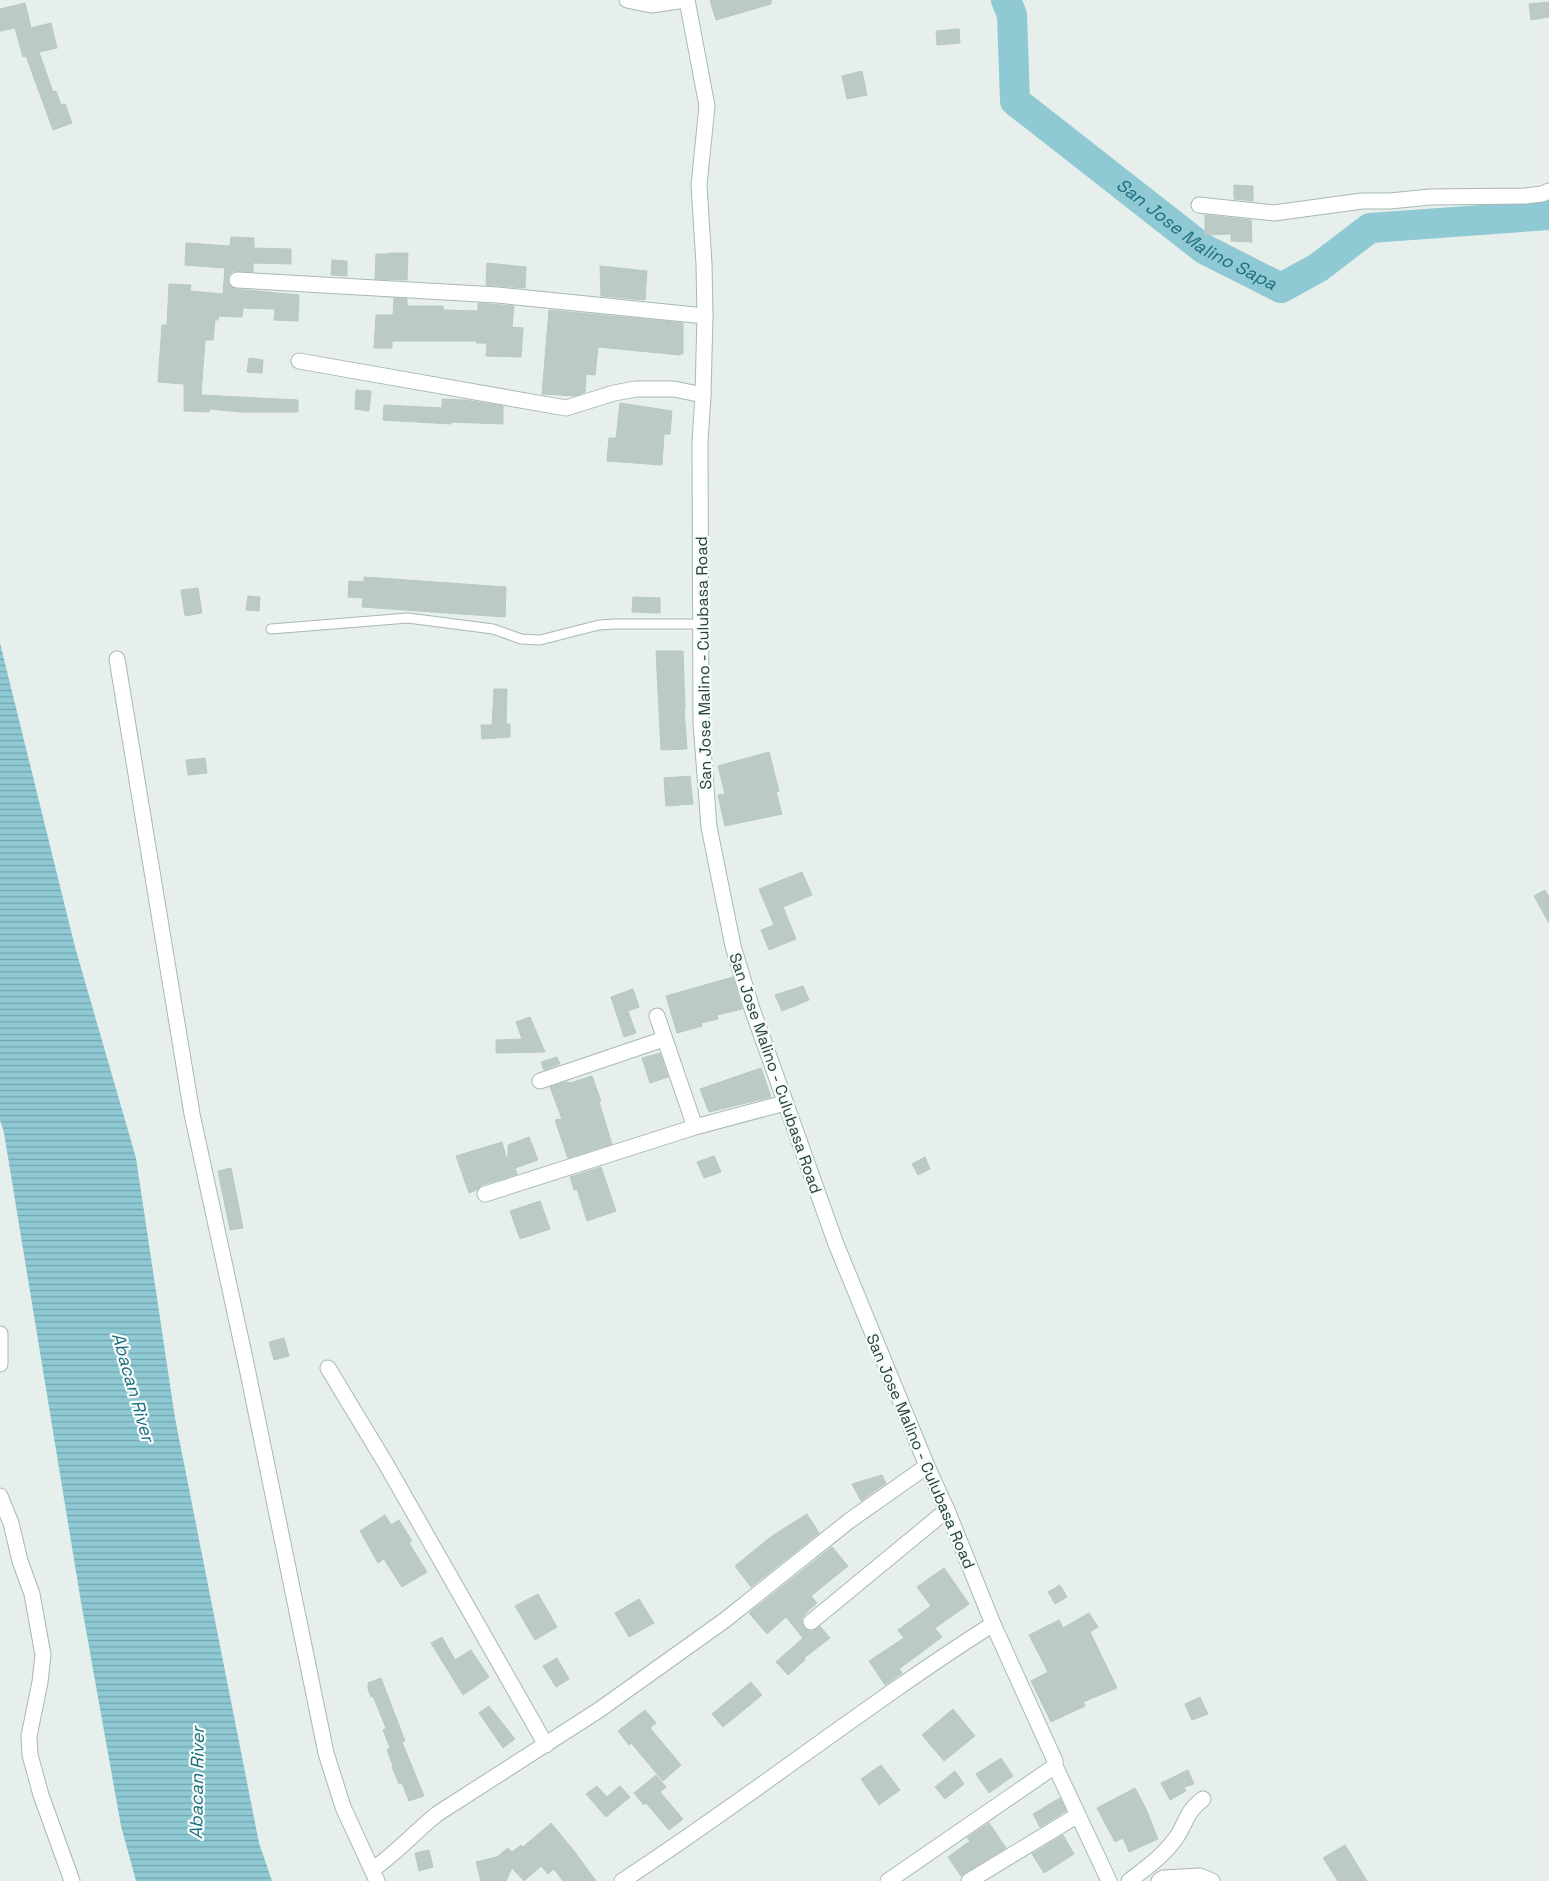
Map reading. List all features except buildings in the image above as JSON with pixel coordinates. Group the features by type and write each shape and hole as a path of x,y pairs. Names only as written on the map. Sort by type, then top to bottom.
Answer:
{"street":[{"path":"628,0 651,5 686,0"},
{"name":"San Jose Malino - Culubasa Road","path":"686,0 707,106 699,185 705,316 700,442 701,723 709,826 733,946 751,1006 836,1244 993,1624 1055,1761 1055,1766 1109,1881"},
{"path":"1199,205 1274,213 1362,201 1390,201 1430,197 1524,196 1542,194 1549,191"},
{"path":"237,280 497,295 705,316"},
{"path":"299,361 566,408 614,393 636,390 674,388 703,396"},
{"path":"117,659 192,1114 248,1368 322,1734 342,1807 374,1875 390,1857 437,1814 599,1710 725,1620 849,1521 927,1466"},
{"path":"657,1016 695,1127"},
{"path":"540,1081 664,1039"},
{"path":"485,1194 695,1127 785,1103"},
{"path":"0,1334 0,1364"},
{"path":"328,1368 386,1464 546,1745"},
{"path":"0,1496 11,1523 20,1561 32,1594 43,1655 40,1682 29,1736 30,1754 41,1795 72,1881"},
{"path":"811,1622 947,1510"},
{"path":"622,1881 693,1834 928,1665 993,1624"},
{"path":"888,1881 1055,1766"},
{"path":"1129,1881 1165,1851 1177,1836 1193,1807 1203,1800"},
{"path":"969,1881 1078,1815"},
{"path":"1159,1881 1163,1878 1182,1876 1200,1876 1212,1881"}],"lane":[{"path":"271,629 408,618 494,629 521,639 540,640 599,625 701,624"}],"water":[{"name":"Abacan River","path":"0,643 75,947 136,1158 175,1418 259,1843 272,1881 136,1881 121,1826 81,1602 4,1133 0,1120"}],"waterway":[{"name":"San Jose Malino Sapa","path":"1006,0 1012,15 1015,101 1204,249 1281,288 1319,267 1370,228 1549,215"}]}
